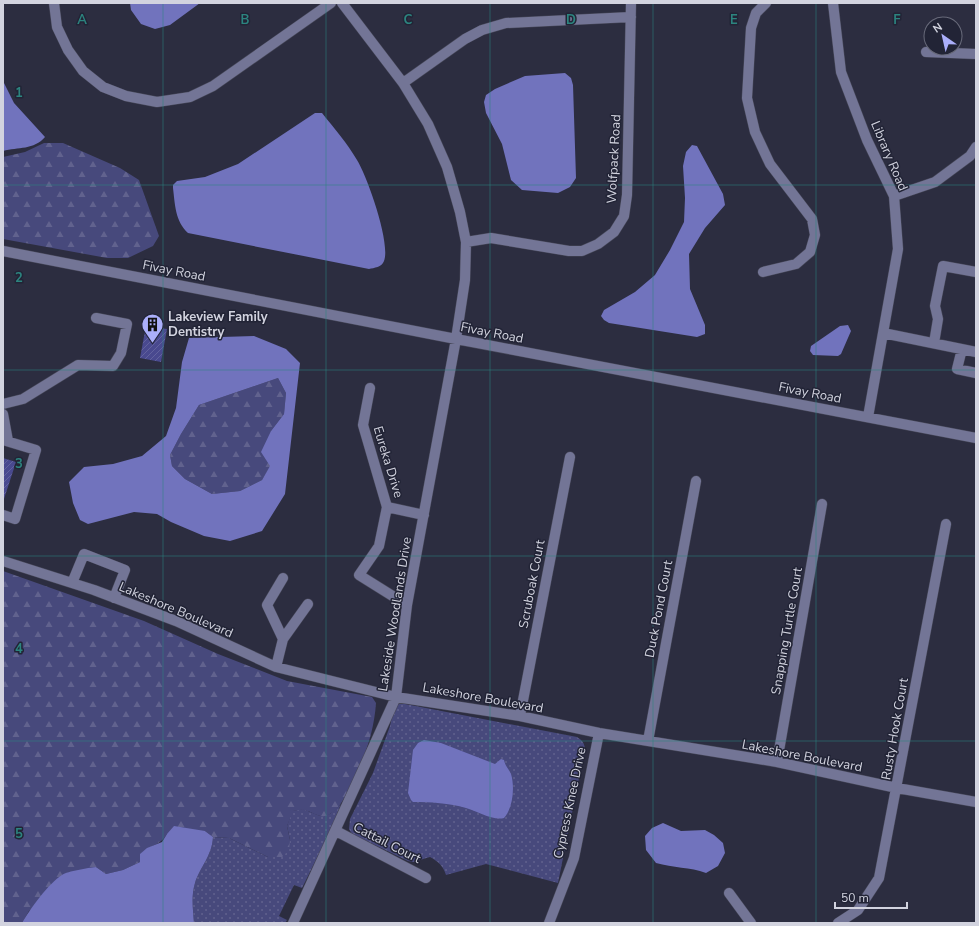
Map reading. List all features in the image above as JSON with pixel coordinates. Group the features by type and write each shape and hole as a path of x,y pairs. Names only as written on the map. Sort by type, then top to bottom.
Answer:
{"street":[{"path":"54,3 57,27 68,50 83,71 103,87 126,96 157,102 190,97 213,86 331,3"},
{"name":"Lakeside Woodlands Drive","path":"293,923 396,697 407,605 456,339 465,280 466,242 460,212 447,167 428,124 404,83 342,3"},
{"name":"Wolfpack Road","path":"466,242 491,238 569,251 582,251 598,244 614,232 624,216 627,195 632,17 631,3"},
{"path":"763,272 796,264 810,252 814,235 812,219 770,164 754,132 747,98 751,28 756,13 766,3"},
{"name":"Library Road","path":"833,3 841,72 867,140 894,196 898,249 868,417"},
{"path":"404,83 465,38 482,30 506,23 632,17"},
{"path":"963,53 976,54"},
{"path":"894,196 935,182 973,159 976,147"},
{"name":"Fivay Road","path":"3,251 976,438"},
{"path":"934,343 938,320 935,306 943,266 976,272"},
{"path":"3,404 23,399 78,365 114,366 121,353 127,324 96,318"},
{"path":"882,333 976,352"},
{"path":"962,349 958,369 976,373"},
{"name":"Eureka Drive","path":"370,388 363,425 387,507 424,515"},
{"path":"3,414 6,441 36,450 15,518 3,515"},
{"name":"Scruboak Court","path":"520,716 570,457"},
{"name":"Duck Pond Court","path":"648,741 696,481"},
{"name":"Snapping Turtle Court","path":"777,762 822,504"},
{"path":"387,507 379,546 359,575 407,605"},
{"name":"Rusty Hook Court","path":"838,923 858,910 879,878 946,524"},
{"path":"72,584 84,554 125,570 114,598"},
{"name":"Lakeshore Boulevard","path":"3,561 114,598 176,622 276,667 396,697 520,716 598,733 777,762 897,788 976,802"},
{"path":"283,578 267,605 283,639"},
{"path":"276,667 283,639 308,604"},
{"name":"Cypress Knee Drive","path":"549,923 574,858 598,733"},
{"name":"Cattail Court","path":"336,831 426,878"},
{"path":"729,893 751,923"}],"green space":[{"path":"44,143 63,143 120,168 139,180 159,236 153,246 128,258 107,258 3,239 3,157 25,152"},
{"path":"278,378 286,393 284,414 271,431 270,467 262,480 240,491 212,494 185,479 172,466 170,455 199,405"},
{"path":"3,571 144,621 218,654 287,681 372,697 376,703 371,736 360,767 342,802 334,812 326,816 320,816 303,810 293,811 287,826 290,840 289,850 282,857 268,857 229,838 213,837 205,831 167,834 161,841 148,848 141,854 140,862 123,870 106,874 96,867 29,911 22,923 3,923"},
{"path":"400,703 577,737 581,740 585,748 558,883 486,864 446,875 440,864 430,857 413,862 408,861 352,834 349,829 350,819 373,773 390,726 393,711"},
{"path":"341,804 330,832 302,888 294,885 279,916 287,920 285,923 194,923 193,893 195,883 208,856 213,837 229,838 268,857 290,840 287,826 292,811 303,809 320,816 330,814"}],"shaded area":[{"path":"130,3 200,3 170,25 155,29 141,24 131,10"},
{"path":"565,73 571,78 573,85 576,178 570,187 558,193 522,190 511,180 502,144 486,113 484,102 486,95 495,89 525,76"},
{"path":"3,81 14,103 45,137 36,144 3,151"},
{"path":"315,113 322,113 349,148 361,168 372,194 381,225 385,252 382,265 369,269 188,233 180,223 176,212 173,185 177,181 205,177 238,164"},
{"path":"692,145 697,146 723,194 725,205 705,228 689,254 690,289 705,325 705,334 697,337 609,323 601,316 604,310 635,292 655,275 684,222 685,198 683,166 686,152"},
{"path":"848,325 851,331 841,354 838,356 813,355 810,351 811,346 840,326"},
{"path":"254,336 286,349 300,363 285,494 262,531 230,541 204,536 171,522 157,514 134,512 88,524 80,520 73,503 69,482 84,467 113,464 142,456 166,436 176,408 182,362 189,338","holes":["278,378 286,393 284,414 271,431 261,452 270,466 262,480 240,491 212,494 185,479 172,466 170,455 199,405"]},
{"path":"424,740 441,743 495,764 501,759 504,760 511,774 513,791 509,809 504,818 500,819 490,817 453,805 413,802 408,793 413,750 418,743"},
{"path":"663,823 681,831 705,830 714,835 723,843 725,853 718,866 706,873 656,863 646,850 645,836 652,828"},
{"path":"174,826 205,831 213,837 208,856 195,883 193,893 194,923 22,923 46,890 62,875 73,871 96,867 106,874 123,870 140,862 140,854 147,848 162,842"}],"building":[{"name":"Lakeview Family Dentistry","path":"146,326 167,329 161,362 140,358"},
{"path":"3,458 16,462 3,502"}],"place":[{"name":"Lakeview Family Dentistry","path":"153,344"}]}
